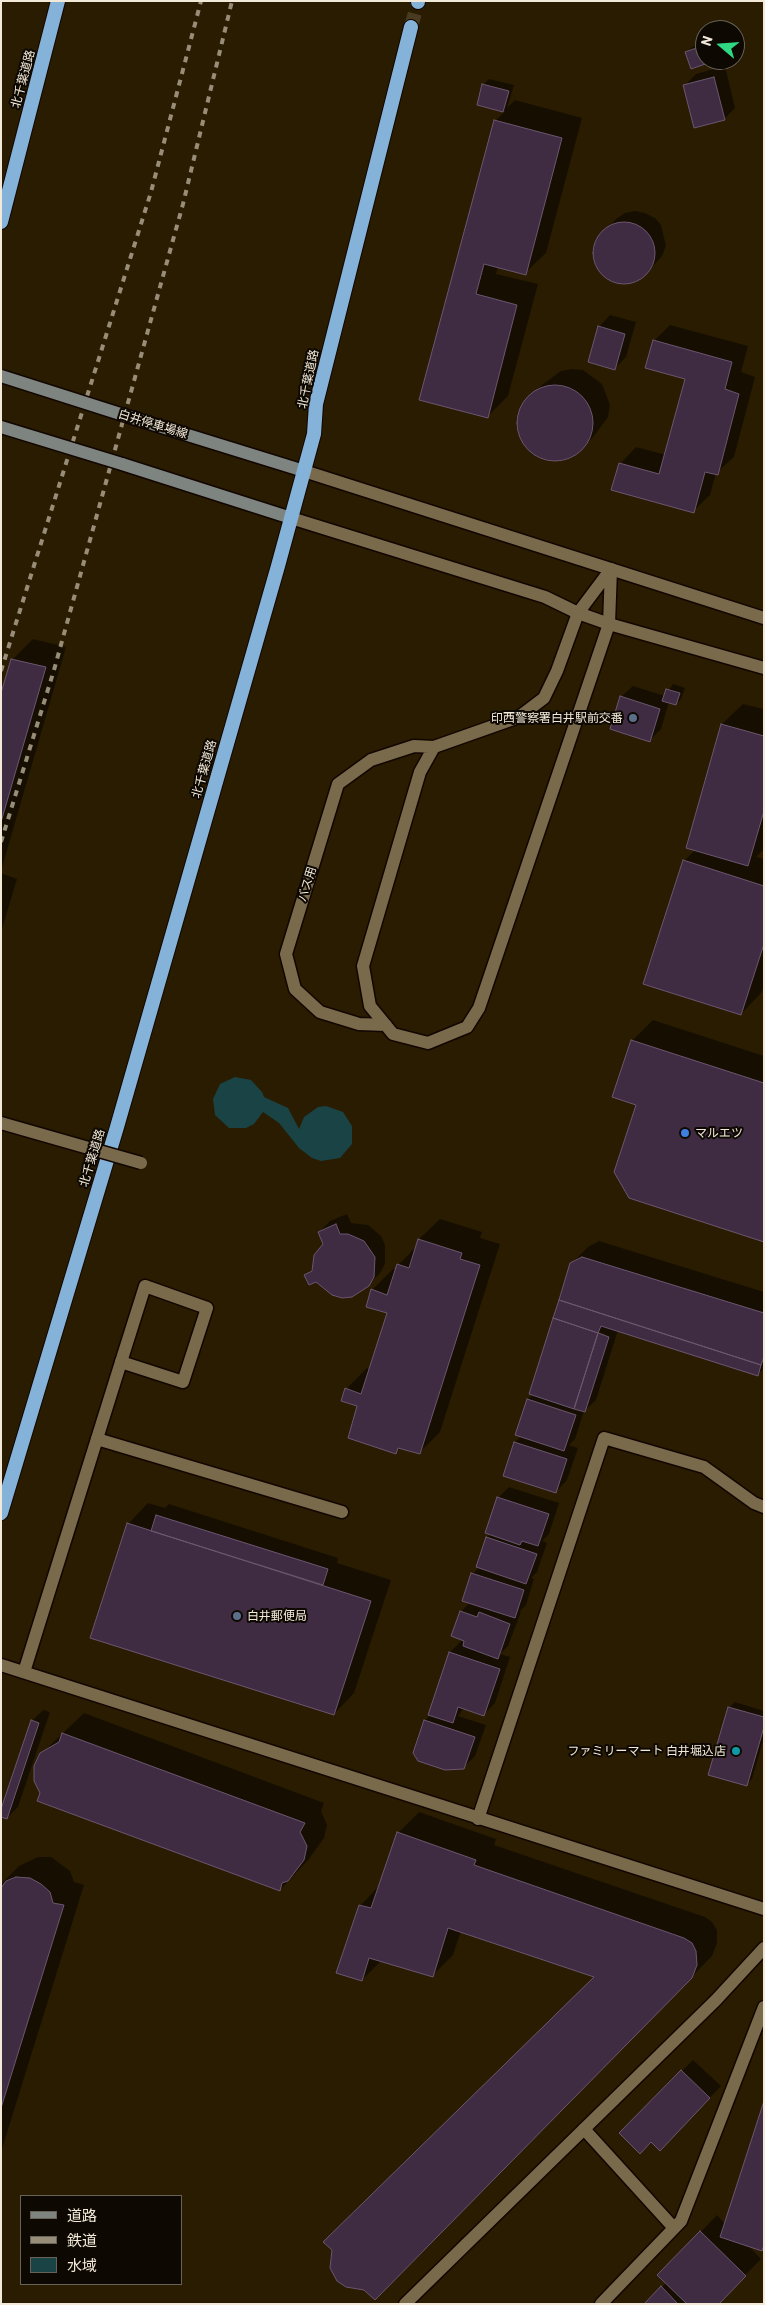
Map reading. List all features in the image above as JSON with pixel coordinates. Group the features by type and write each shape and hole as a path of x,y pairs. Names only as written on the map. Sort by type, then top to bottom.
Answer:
{"highway":[{"name":"北千葉道路","path":"1,222 58,1"},
{"name":"北千葉道路","path":"1,1513 117,1127 304,471 314,434 316,404 411,26"}],"main road":[{"name":"白井停車場線","path":"1,376 304,471"},
{"path":"1,427 291,518"}],"street":[{"path":"304,471 764,618"},
{"path":"291,518 545,597 578,613 609,624 764,668"},
{"path":"434,747 420,772 363,966 370,1006 392,1034 428,1043 467,1027 479,1008 609,624 611,569"},
{"name":"バス用","path":"386,1025 359,1024 320,1012 295,989 286,954 338,784 371,760 414,746 434,747 519,718 544,698 557,671 578,613 611,569"},
{"path":"1,1122 141,1164"},
{"path":"24,1672 97,1438 121,1362 145,1286 207,1308 183,1382 121,1362"},
{"path":"97,1438 342,1512"},
{"path":"478,1819 604,1438 704,1467 754,1503 764,1506"},
{"path":"1,1665 764,1909"},
{"path":"405,2304 716,2000 764,1948"},
{"path":"601,2304 681,2221 764,2007"},
{"path":"584,2129 674,2228"}],"water":[{"path":"235,1077 251,1080 264,1097 288,1108 299,1129 304,1117 318,1107 326,1106 343,1112 352,1126 352,1144 340,1158 321,1161 312,1158 299,1148 279,1123 263,1112 254,1124 246,1128 229,1128 215,1115 213,1099 220,1084"}],"building":[{"path":"695,48 695,68 691,69 685,52"},
{"path":"714,77 725,120 694,128 683,85"},
{"path":"482,84 509,91 503,112 477,105"},
{"path":"494,120 562,138 526,275 484,264 476,294 517,305 488,418 419,400"},
{"path":"624,222 636,224 646,231 653,241 655,253 653,265 646,275 636,282 624,284 612,282 602,275 595,265 593,253 595,241 602,231 612,224"},
{"path":"598,326 625,334 615,370 588,362"},
{"path":"653,340 732,362 725,389 739,394 718,475 705,472 694,513 611,490 619,463 659,474 685,379 645,368"},
{"path":"555,385 569,388 582,396 590,409 593,423 590,437 582,450 569,458 555,461 541,458 528,450 520,437 517,423 520,409 528,396 541,388"},
{"path":"11,659 46,667 1,822 1,693"},
{"path":"666,689 680,693 676,705 662,701"},
{"path":"620,696 660,709 650,742 610,729"},
{"path":"721,724 764,736 764,811 748,866 686,848"},
{"path":"683,860 764,886 764,944 741,1015 643,984"},
{"path":"631,1040 764,1083 764,1242 629,1198 614,1172 636,1105 612,1097"},
{"path":"336,1224 340,1234 348,1234 364,1241 375,1257 374,1277 369,1286 352,1297 342,1298 332,1295 316,1282 309,1285 304,1275 312,1271 314,1255 323,1244 318,1232"},
{"path":"418,1239 462,1253 460,1259 480,1265 420,1454 398,1448 396,1454 348,1438 357,1406 341,1401 345,1388 361,1394 387,1313 366,1307 371,1289 387,1295 397,1264 409,1268"},
{"path":"582,1257 764,1313 764,1357 761,1365 559,1300 570,1263"},
{"path":"559,1300 761,1365 758,1376 601,1326 598,1333 553,1318"},
{"path":"553,1318 598,1333 574,1409 529,1394"},
{"path":"598,1333 609,1337 585,1412 574,1409"},
{"path":"527,1399 576,1415 564,1451 515,1435"},
{"path":"514,1442 567,1459 556,1493 503,1476"},
{"path":"497,1497 549,1514 538,1546 522,1541 520,1545 485,1533"},
{"path":"156,1515 328,1569 323,1585 151,1531"},
{"path":"127,1523 371,1601 334,1715 90,1638"},
{"path":"486,1537 537,1554 526,1584 476,1567"},
{"path":"471,1573 524,1590 515,1618 462,1601"},
{"path":"460,1611 477,1617 479,1612 510,1624 498,1659 463,1646 464,1641 451,1636"},
{"path":"449,1652 500,1669 484,1716 458,1707 453,1723 428,1715"},
{"name":"ファミリーマート 白井堀込店","path":"728,1707 764,1717 764,1727 747,1786 708,1775"},
{"path":"31,1720 39,1723 7,1819 1,1817 1,1809"},
{"path":"424,1720 475,1737 464,1769 445,1770 418,1761 413,1753"},
{"path":"62,1733 305,1823 300,1832 307,1846 304,1860 288,1881 282,1883 280,1891 37,1801 40,1793 34,1781 34,1766 40,1753 59,1742"},
{"path":"397,1832 476,1860 474,1865 684,1938 692,1943 696,1951 697,1965 692,1978 375,2300 364,2290 346,2287 337,2281 330,2268 332,2250 323,2242 594,1977 448,1928 433,1977 369,1958 362,1981 336,1973 359,1905 371,1908"},
{"path":"16,1877 30,1878 41,1884 50,1892 53,1903 64,1905 1,2108 1,1888 6,1881"},
{"path":"681,2070 710,2098 660,2151 651,2142 640,2154 619,2133"},
{"path":"764,2101 764,2245 762,2251 720,2237"},
{"path":"700,2231 746,2276 719,2304 687,2304 657,2275"},
{"path":"661,2286 678,2304 644,2304"}],"tunnel":[{"path":"411,27 418,2"}],"railway":[{"path":"1,671 151,192 201,1"},
{"path":"1,842 54,670 183,204 232,1"}],"place":[{"name":"印西警察署白井駅前交番","path":"633,718"},
{"name":"マルエツ","path":"685,1133"},
{"name":"白井郵便局","path":"237,1616"},
{"name":"ファミリーマート 白井堀込店","path":"736,1751"}]}
